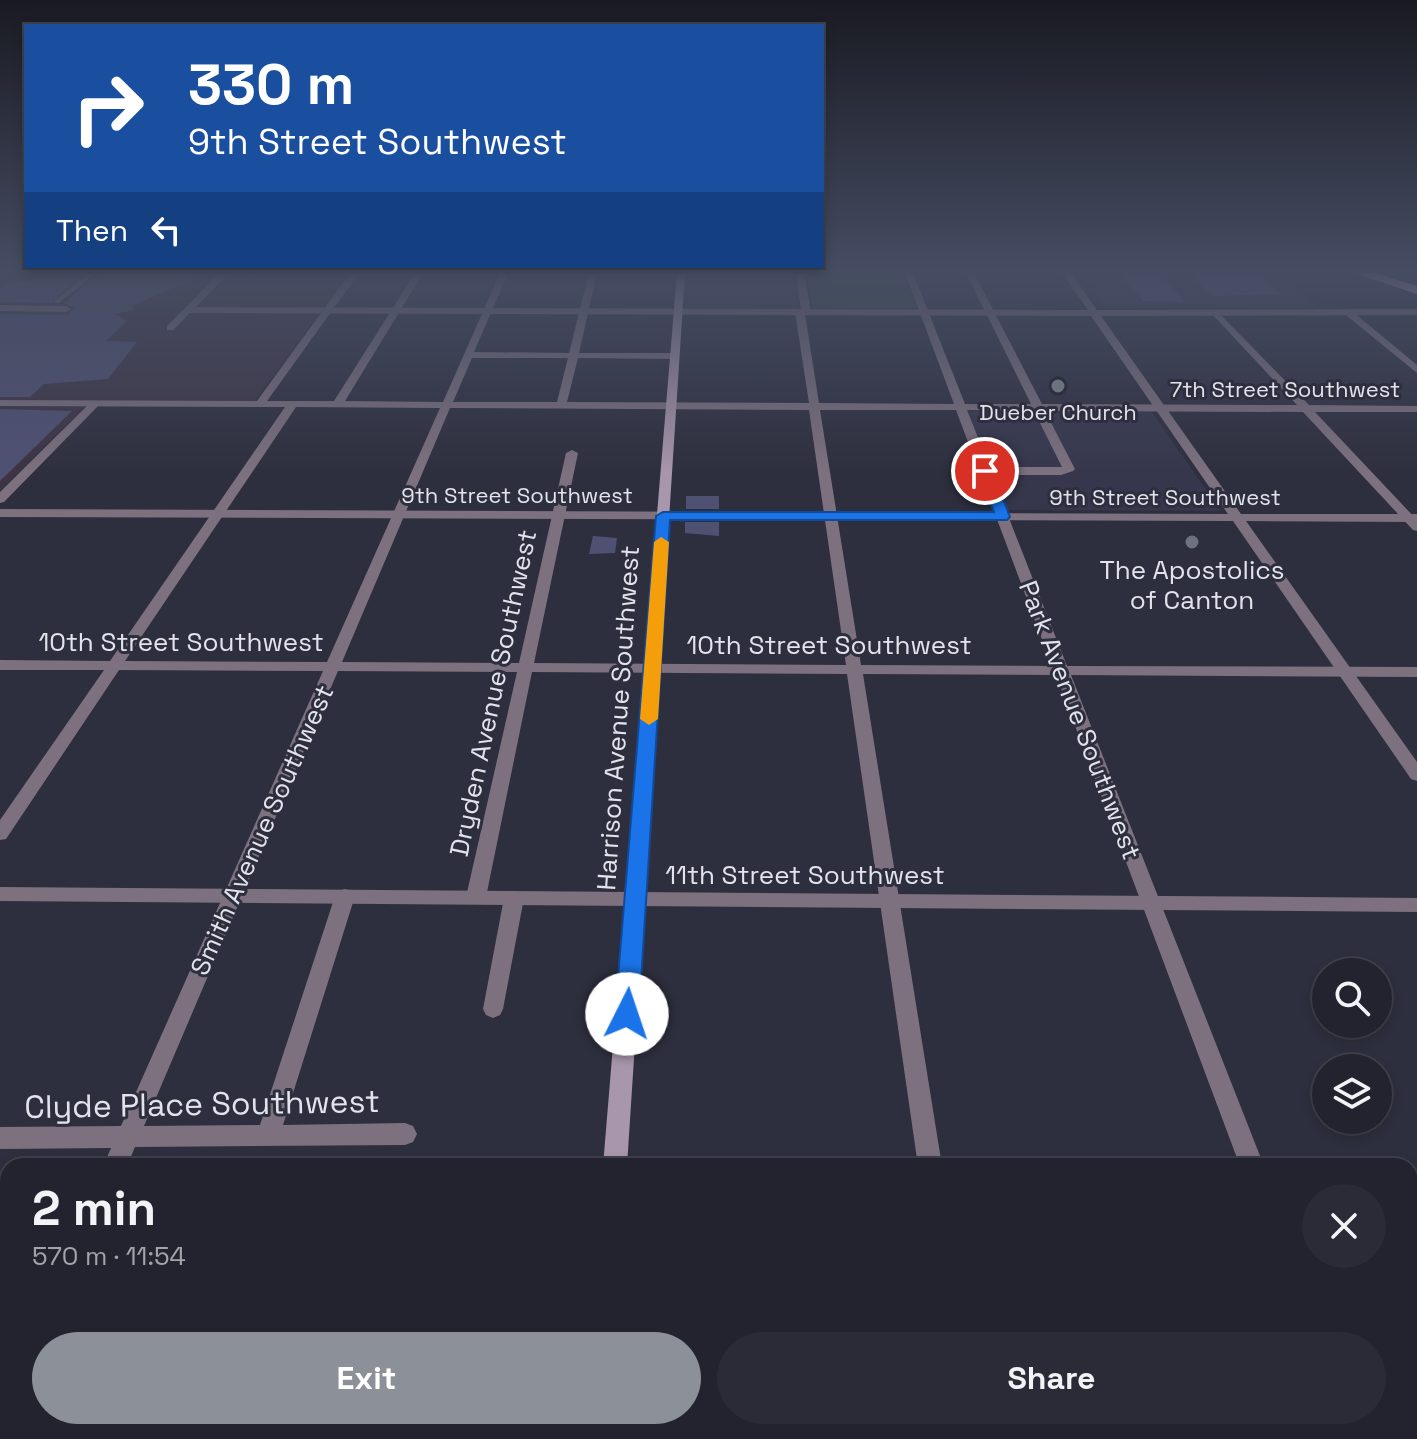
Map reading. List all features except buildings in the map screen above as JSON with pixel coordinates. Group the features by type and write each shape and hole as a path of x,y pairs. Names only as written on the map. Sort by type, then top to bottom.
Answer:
{"main road":[{"name":"Harrison Avenue Southwest","path":"616,1158 676,340"}],"street":[{"path":"259,405 307,340"},
{"path":"337,405 377,340"},
{"name":"Smith Avenue Southwest","path":"119,1158 475,340"},
{"path":"561,407 577,340"},
{"path":"807,340 853,669 929,1158"},
{"name":"Park Avenue Southwest","path":"935,340 1249,1158"},
{"path":"985,471 1069,469 1004,340"},
{"path":"1112,340 1417,775"},
{"path":"1241,340 1414,521"},
{"path":"1381,340 1417,370"},
{"path":"469,355 675,356"},
{"name":"7th Street Southwest","path":"0,403 1417,409"},
{"path":"0,499 95,404"},
{"path":"0,834 292,405"},
{"name":"Dryden Avenue Southwest","path":"476,897 572,453"},
{"name":"9th Street Southwest","path":"0,513 1414,521"},
{"name":"10th Street Southwest","path":"0,665 1417,672"},
{"name":"11th Street Southwest","path":"0,894 1417,905"},
{"path":"268,1136 345,896"},
{"path":"493,1009 514,898"},
{"name":"Clyde Place Southwest","path":"0,1138 405,1134"}],"shaded area":[{"path":"0,340 300,340 254,402 91,401 0,491"},
{"path":"968,411 1152,412 1221,511 1008,510"}],"slow traffic":[{"path":"649,719 661,542"}],"place":[{"name":"Dueber Church","path":"1058,386"},
{"name":"The Apostolics of Canton","path":"1192,542"}],"route":[{"path":"627,1014 663,516 1002,517 985,471"}]}
